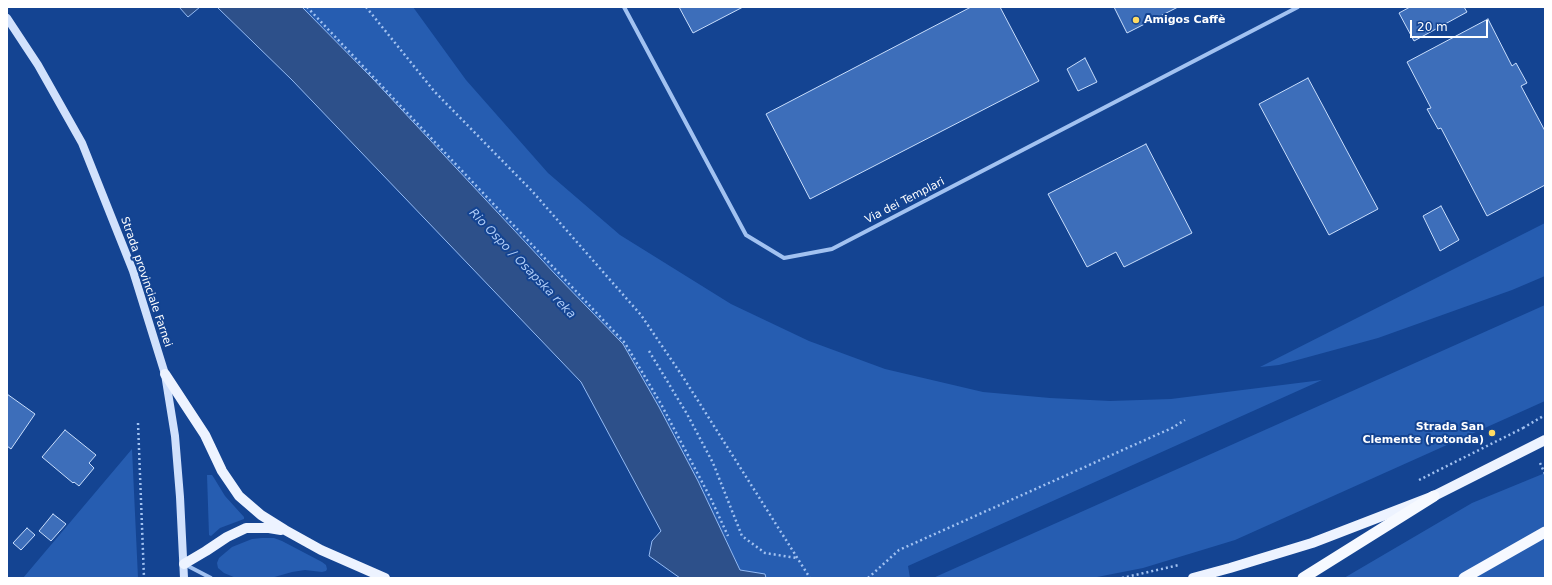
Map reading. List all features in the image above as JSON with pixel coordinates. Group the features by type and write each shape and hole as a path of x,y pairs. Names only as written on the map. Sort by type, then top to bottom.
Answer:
{"highway":[{"path":"1303,578 1434,496"},
{"path":"1464,578 1545,532"}],"main road":[{"name":"Strada provinciale Farnei","path":"7,18 38,65 82,143 133,271 165,374 175,436 184,578"},
{"path":"165,374 205,435 222,471 239,496 260,515 285,530 321,550 385,578"},
{"path":"1193,578 1312,543 1434,496 1545,440"},
{"path":"184,564 227,537 246,528 285,530"}],"street":[{"name":"Via dei Templari","path":"624,7 746,235 784,258 832,249 1298,7"},
{"path":"184,564 211,578"}],"path":[{"path":"307,7 625,342 672,425 711,499 728,536"},
{"path":"366,7 434,91 532,191 642,315 684,377 810,578"},
{"path":"649,351 687,414 713,463 742,536 765,553 797,558"},
{"path":"1418,480 1523,428 1545,415"},
{"path":"868,578 899,550 1172,428 1185,420"},
{"path":"138,423 144,578"},
{"path":"1523,428 1545,474"},
{"path":"1122,578 1186,563"}],"shaded area":[{"path":"302,7 413,7 466,80 548,173 620,235 731,304 809,341 885,369 983,392 1050,398 1110,401 1171,399 1322,380 908,566 910,578 766,578 765,574 740,570 698,481 659,407 623,344 555,274 373,79"},
{"path":"1545,223 1545,276 1512,290 1378,338 1279,365 1260,367"},
{"path":"1545,305 1545,401 1235,540 1143,568 1092,578 933,578"},
{"path":"132,449 138,578 23,578"},
{"path":"1545,473 1545,578 1344,578 1472,503"},
{"path":"207,475 212,475 225,496 244,517 244,519 220,528 211,536 209,535"},
{"path":"274,538 282,541 322,562 326,565 327,569 326,571 322,572 305,570 292,572 271,578 236,578 224,573 218,568 217,563 219,558 232,547 252,539"}],"water":[{"path":"179,7 200,7 188,17"},
{"name":"Rio Ospo / Osapska reka","path":"217,7 302,7 373,79 555,274 623,344 659,407 698,481 740,570 765,574 766,578 680,578 649,556 652,541 661,531 581,382 292,80"}],"building":[{"path":"679,7 743,7 693,33"},
{"path":"971,7 1000,7 1039,81 810,199 766,114"},
{"name":"Amigos Caffè","path":"1114,7 1178,7 1127,33"},
{"path":"1410,7 1464,7 1467,12 1414,41 1399,13"},
{"path":"1488,19 1512,66 1516,63 1527,83 1521,86 1545,131 1545,185 1487,216 1441,128 1438,129 1427,109 1431,108 1407,62"},
{"path":"1085,58 1097,82 1078,91 1067,69"},
{"path":"1308,78 1378,209 1329,235 1259,104"},
{"path":"1146,144 1192,233 1124,267 1116,252 1087,267 1048,194"},
{"path":"1441,206 1459,240 1440,251 1423,216"},
{"path":"7,394 35,414 11,449 7,446"},
{"path":"65,430 96,455 89,463 94,468 79,486 74,482 73,483 42,457"},
{"path":"53,514 66,524 51,541 39,531"},
{"path":"27,528 35,535 21,550 13,543"}],"place":[{"name":"Amigos Caffè","path":"1136,20"},
{"name":"Strada San Clemente (rotonda)","path":"1492,433"}]}
